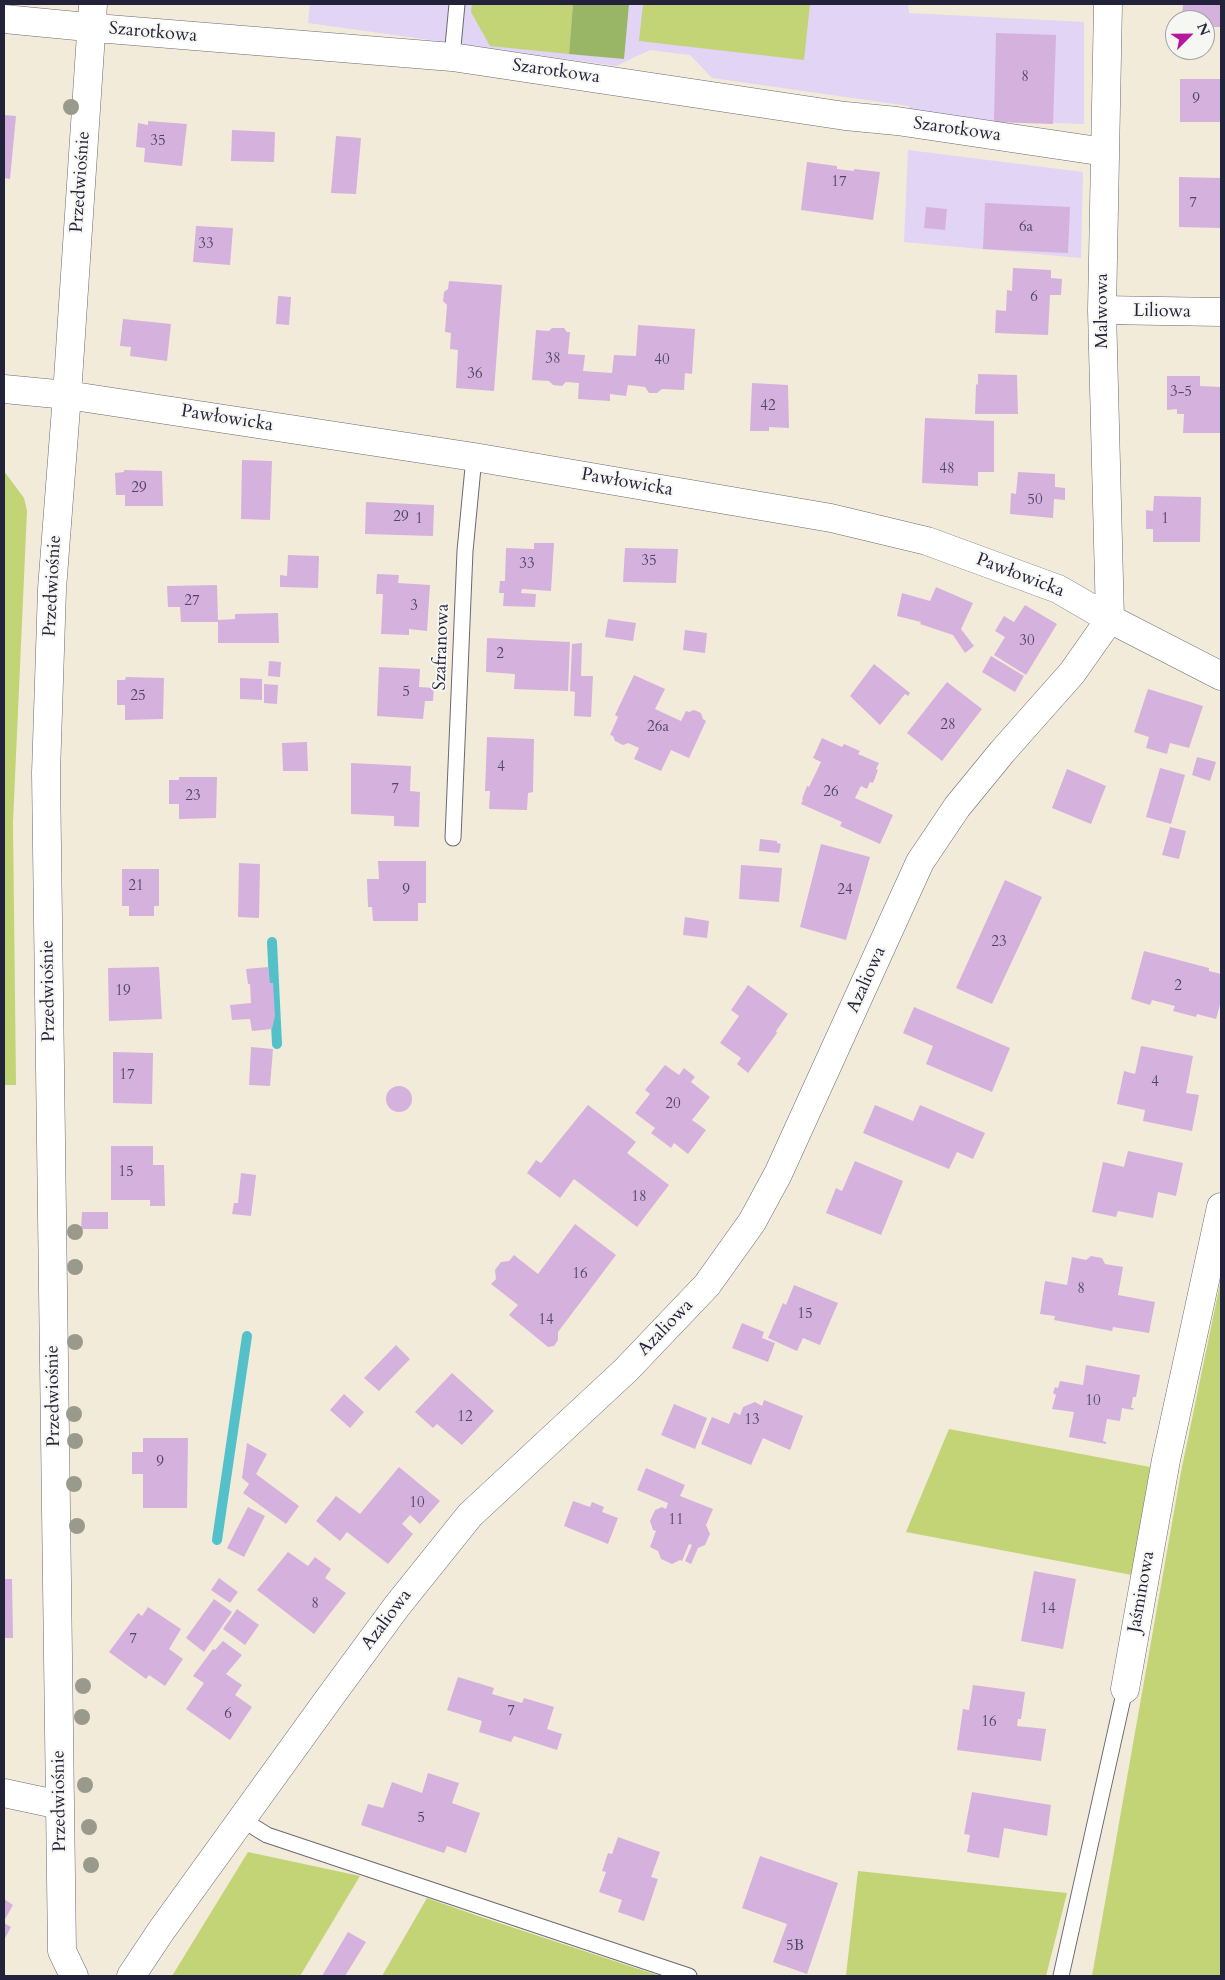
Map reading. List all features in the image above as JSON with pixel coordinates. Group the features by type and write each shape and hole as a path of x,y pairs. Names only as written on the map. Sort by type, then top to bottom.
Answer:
{"street":[{"name":"Malwowa","path":"1108,4 1102,310 1110,619"},
{"name":"Szarotkowa","path":"4,19 92,16 452,57 845,116 897,121 1106,152"},
{"name":"Przedwiośnie","path":"74,1976 62,1951 46,773 52,588 92,16"},
{"name":"Liliowa","path":"1102,310 1221,312"},
{"name":"Pawłowicka","path":"4,389 67,395 474,457 831,518 927,541 1058,588 1110,619 1221,676"},
{"name":"Azaliowa","path":"131,1976 241,1818 397,1606 470,1516 626,1370 707,1285 752,1222 778,1174 920,862 957,807 1002,752 1072,673 1110,619"},
{"name":"Jaśminowa","path":"1125,1689 1166,1460 1221,1207"},
{"path":"4,1793 60,1805"}],"lane":[{"path":"452,57 457,4"},
{"name":"Szafranowa","path":"453,838 465,550 474,457"},
{"name":"Jaśminowa","path":"1060,1976 1125,1689"},
{"path":"241,1818 267,1835 689,1976"}],"shaded area":[{"path":"310,4 908,4 909,13 1084,22 1084,124 909,116 909,106 712,78 690,55 650,50 616,66 308,23"},
{"path":"908,150 1083,172 1081,258 904,242"}],"green space":[{"path":"472,4 573,4 569,54 490,46 471,12"},
{"path":"573,4 629,4 624,59 569,54"},
{"path":"643,4 810,4 804,60 639,41"},
{"path":"4,471 24,498 27,511 13,822 16,1085 4,1085"},
{"path":"1221,1279 1221,1976 1092,1976 1181,1472"},
{"path":"949,1429 1150,1467 1132,1575 906,1532"},
{"path":"248,1852 360,1876 300,1976 172,1976"},
{"path":"858,1871 1067,1893 1046,1976 846,1975"},
{"path":"427,1898 481,1917 660,1976 382,1976"}],"building":[{"path":"1183,4 1221,4 1221,27 1215,27 1215,10 1183,10"},
{"path":"996,33 1056,35 1053,124 994,122"},
{"path":"1180,79 1221,79 1221,122 1180,122"},
{"path":"4,115 16,116 10,179 4,178"},
{"path":"148,121 187,124 182,166 144,162 145,148 136,147 138,123 148,125"},
{"path":"232,130 275,132 274,162 231,161"},
{"path":"336,136 361,138 356,194 331,193"},
{"path":"807,162 837,166 837,169 880,172 873,220 801,210"},
{"path":"1179,177 1221,178 1221,228 1179,227"},
{"path":"985,203 1070,207 1068,253 983,249"},
{"path":"926,207 947,209 945,230 924,228"},
{"path":"196,226 233,228 230,265 193,262"},
{"path":"1013,268 1051,270 1051,278 1062,279 1061,295 1050,295 1048,335 995,333 996,310 1006,311 1007,290 1012,291"},
{"path":"449,281 502,285 494,391 456,388 458,350 450,349 451,333 445,332 447,305 443,301 444,292 448,289"},
{"path":"278,296 291,297 289,325 276,324"},
{"path":"123,319 171,324 167,361 130,356 131,347 120,346"},
{"path":"638,325 695,329 692,374 685,373 684,390 662,389 657,393 649,393 645,387 628,385 626,396 610,394 610,401 578,399 579,383 566,382 562,386 553,385 549,381 532,380 536,330 549,331 552,328 564,328 567,332 570,332 568,354 585,355 583,371 612,373 614,355 636,356"},
{"path":"978,374 1017,375 1018,414 975,414"},
{"path":"1167,376 1200,376 1200,386 1221,387 1221,433 1183,433 1184,414 1177,414 1177,409 1167,410"},
{"path":"752,383 788,385 789,428 769,427 769,431 750,431"},
{"path":"925,418 994,421 994,472 978,472 978,486 922,483"},
{"path":"242,460 272,461 270,520 241,519"},
{"path":"124,470 162,471 163,506 125,506 125,495 116,495 115,473 124,472"},
{"path":"1018,472 1055,474 1055,487 1065,488 1065,500 1054,499 1053,518 1010,514 1011,493 1016,494"},
{"path":"1154,496 1201,497 1200,542 1153,542 1153,529 1146,529 1146,510 1153,511"},
{"path":"366,502 434,505 433,536 365,534"},
{"path":"534,543 554,543 551,591 522,589 521,593 536,594 535,607 503,606 504,593 499,593 500,581 505,581 506,548 534,549"},
{"path":"625,548 678,549 676,583 623,582"},
{"path":"288,555 319,556 318,588 280,587 280,575 287,576"},
{"path":"377,574 399,575 398,583 430,585 427,631 409,629 409,635 381,634 383,594 376,594"},
{"path":"217,585 218,620 235,619 235,614 278,613 279,643 218,643 218,622 181,622 180,607 168,607 167,586"},
{"path":"936,587 973,603 961,629 974,646 965,653 953,635 920,624 921,622 897,616 902,593 930,601"},
{"path":"1025,605 1057,624 1026,675 994,655 1005,637 995,631 1004,616 1014,622"},
{"path":"608,619 636,623 633,641 605,637"},
{"path":"685,630 707,633 705,653 683,650"},
{"path":"487,638 570,642 568,691 514,689 515,674 486,672"},
{"path":"582,643 581,676 593,676 591,717 574,716 575,692 570,691 572,644"},
{"path":"991,656 1024,676 1015,692 982,672"},
{"path":"269,661 281,662 280,677 268,676"},
{"path":"874,664 910,693 908,696 905,694 880,725 850,696"},
{"path":"379,667 420,669 419,687 434,688 433,701 425,701 423,719 377,716"},
{"path":"634,675 665,689 655,709 681,721 686,711 694,710 701,713 706,721 689,758 671,750 661,771 634,759 639,748 628,743 623,745 615,741 613,736 610,735 618,717 615,715"},
{"path":"126,677 164,678 163,719 125,720 125,705 117,705 117,680 125,680"},
{"path":"240,678 262,679 262,700 240,699"},
{"path":"947,682 982,709 942,761 907,733"},
{"path":"264,684 278,685 277,704 264,703"},
{"path":"1148,689 1203,706 1189,748 1170,743 1167,754 1146,748 1149,737 1134,732"},
{"path":"487,737 534,739 533,792 528,793 527,810 489,809 490,791 485,791"},
{"path":"822,738 842,747 844,744 860,751 858,754 879,763 873,783 870,782 867,789 861,786 855,798 893,815 880,844 840,826 842,822 801,804 807,786 809,787 821,762 813,758"},
{"path":"307,742 308,771 283,771 282,743"},
{"path":"1197,757 1216,762 1210,781 1192,775"},
{"path":"351,763 411,766 410,791 420,792 419,827 394,826 394,816 351,814"},
{"path":"1160,768 1185,775 1171,824 1146,817"},
{"path":"1067,769 1106,786 1091,824 1052,808"},
{"path":"179,777 217,777 216,818 179,819 179,804 169,804 169,780 179,780"},
{"path":"1170,827 1186,831 1179,859 1162,855"},
{"path":"760,839 777,841 777,843 781,844 779,853 759,851"},
{"path":"821,844 870,857 846,940 800,927"},
{"path":"378,861 426,861 426,903 418,903 418,921 373,921 372,907 368,907 367,879 379,879"},
{"path":"239,863 260,864 259,918 238,917"},
{"path":"741,865 782,868 779,902 739,899"},
{"path":"122,869 159,869 159,906 154,906 154,916 129,916 129,906 122,906"},
{"path":"1005,880 1042,897 992,1004 956,988"},
{"path":"685,917 709,921 707,938 683,935"},
{"path":"1144,951 1209,968 1209,971 1221,974 1221,1001 1216,1019 1197,1014 1196,1017 1173,1011 1175,1006 1152,1000 1150,1005 1131,999"},
{"path":"159,967 162,1019 109,1021 108,968"},
{"path":"268,967 270,983 273,983 275,1016 272,1029 252,1031 250,1019 232,1020 230,1005 251,1003 250,984 248,984 246,969"},
{"path":"748,985 788,1014 776,1031 777,1033 748,1073 737,1064 741,1058 720,1043 739,1016 731,1010"},
{"path":"914,1007 1010,1048 992,1092 926,1064 933,1046 903,1033"},
{"path":"1141,1046 1193,1056 1186,1093 1199,1095 1192,1131 1143,1121 1145,1110 1117,1104 1124,1071 1135,1074"},
{"path":"251,1047 273,1049 270,1086 249,1085"},
{"path":"113,1052 153,1053 152,1104 113,1103"},
{"path":"665,1065 679,1075 684,1068 695,1077 691,1082 710,1097 692,1120 706,1130 688,1154 674,1143 671,1148 651,1133 655,1128 635,1113 650,1094 645,1090"},
{"path":"399,1086 408,1090 412,1099 408,1108 399,1112 390,1108 386,1099 390,1090"},
{"path":"588,1105 636,1142 627,1153 669,1185 637,1227 574,1179 560,1198 527,1173 536,1160 541,1163"},
{"path":"875,1105 913,1121 920,1105 985,1133 973,1159 957,1152 949,1169 863,1133"},
{"path":"111,1146 153,1146 153,1165 164,1165 165,1206 150,1206 150,1200 111,1200"},
{"path":"1128,1151 1183,1163 1176,1196 1158,1192 1153,1218 1118,1211 1116,1217 1092,1212 1103,1162 1124,1167"},
{"path":"855,1161 903,1181 881,1235 826,1213 836,1188 842,1191"},
{"path":"241,1173 256,1175 251,1216 232,1214 234,1203 238,1203"},
{"path":"82,1212 108,1212 108,1229 81,1229"},
{"path":"575,1224 616,1255 558,1332 558,1340 554,1346 548,1347 509,1315 518,1305 491,1284 496,1279 495,1270 501,1262 509,1261 514,1255 538,1274"},
{"path":"1091,1256 1102,1258 1105,1264 1123,1267 1118,1295 1155,1302 1149,1333 1113,1327 1112,1331 1054,1320 1055,1316 1040,1314 1045,1281 1067,1285 1072,1257 1086,1260"},
{"path":"794,1285 838,1303 820,1345 803,1338 797,1351 768,1338 783,1303 786,1305"},
{"path":"742,1323 764,1332 762,1338 775,1343 768,1362 732,1348"},
{"path":"396,1345 410,1359 379,1391 364,1378"},
{"path":"1086,1365 1140,1375 1136,1397 1133,1397 1131,1408 1134,1408 1133,1410 1122,1408 1120,1421 1107,1419 1103,1441 1106,1444 1069,1437 1074,1412 1052,1409 1056,1395 1053,1393 1055,1387 1058,1388 1060,1381 1083,1385"},
{"path":"452,1373 494,1411 462,1445 437,1424 433,1428 415,1412"},
{"path":"344,1394 364,1412 350,1428 330,1410"},
{"path":"764,1400 803,1416 790,1450 763,1438 751,1465 701,1444 712,1417 729,1424 734,1412 740,1415 743,1407 755,1402 762,1406"},
{"path":"674,1404 707,1418 695,1449 661,1435"},
{"path":"143,1438 188,1438 187,1508 143,1508 143,1474 132,1474 132,1452 143,1452"},
{"path":"247,1443 267,1454 256,1474 299,1506 286,1524 243,1493 249,1484 242,1478"},
{"path":"399,1467 440,1501 420,1524 410,1515 402,1524 413,1534 388,1564 347,1532 340,1541 316,1521 336,1496 360,1514"},
{"path":"646,1468 685,1485 680,1496 713,1509 706,1525 710,1534 705,1545 698,1548 691,1564 685,1561 692,1545 689,1544 682,1561 680,1560 672,1564 661,1559 658,1551 650,1547 656,1531 653,1530 650,1521 655,1510 662,1507 666,1509 668,1503 637,1490"},
{"path":"573,1501 590,1507 592,1502 604,1507 602,1512 618,1518 608,1544 564,1526"},
{"path":"248,1507 265,1516 244,1557 227,1548"},
{"path":"288,1552 308,1566 315,1557 331,1569 325,1578 346,1593 314,1634 257,1590"},
{"path":"1034,1571 1076,1579 1063,1649 1021,1641"},
{"path":"219,1578 238,1592 230,1603 211,1590"},
{"path":"4,1579 12,1579 13,1638 4,1638"},
{"path":"214,1599 232,1612 204,1652 186,1638"},
{"path":"148,1607 181,1629 169,1649 183,1659 165,1686 149,1675 146,1679 109,1652 138,1613 142,1616"},
{"path":"237,1609 259,1625 245,1645 223,1629"},
{"path":"223,1641 242,1655 226,1674 242,1685 235,1695 252,1707 230,1740 186,1709 204,1683 193,1676 213,1649 215,1650"},
{"path":"458,1677 494,1688 492,1694 522,1703 524,1698 554,1707 547,1729 562,1734 557,1750 514,1736 511,1742 479,1732 482,1721 447,1710"},
{"path":"973,1685 1025,1692 1021,1719 1018,1719 1017,1726 1046,1729 1041,1761 957,1750 963,1709 969,1710"},
{"path":"428,1773 459,1783 452,1803 480,1813 466,1853 447,1846 444,1853 361,1825 368,1804 383,1808 392,1782 422,1793"},
{"path":"972,1792 1051,1805 1047,1836 1004,1828 999,1858 967,1852 970,1835 964,1834"},
{"path":"618,1837 660,1852 651,1877 658,1879 644,1921 618,1912 622,1900 599,1892 606,1872 602,1871 608,1853 612,1854"},
{"path":"760,1856 838,1883 807,1974 773,1962 787,1924 742,1908"},
{"path":"4,1899 13,1905 4,1921"},
{"path":"4,1923 11,1927 4,1940"},
{"path":"348,1932 366,1942 345,1976 322,1976"}],"waterway":[{"path":"272,942 277,1044"},
{"path":"217,1540 247,1336"}]}
